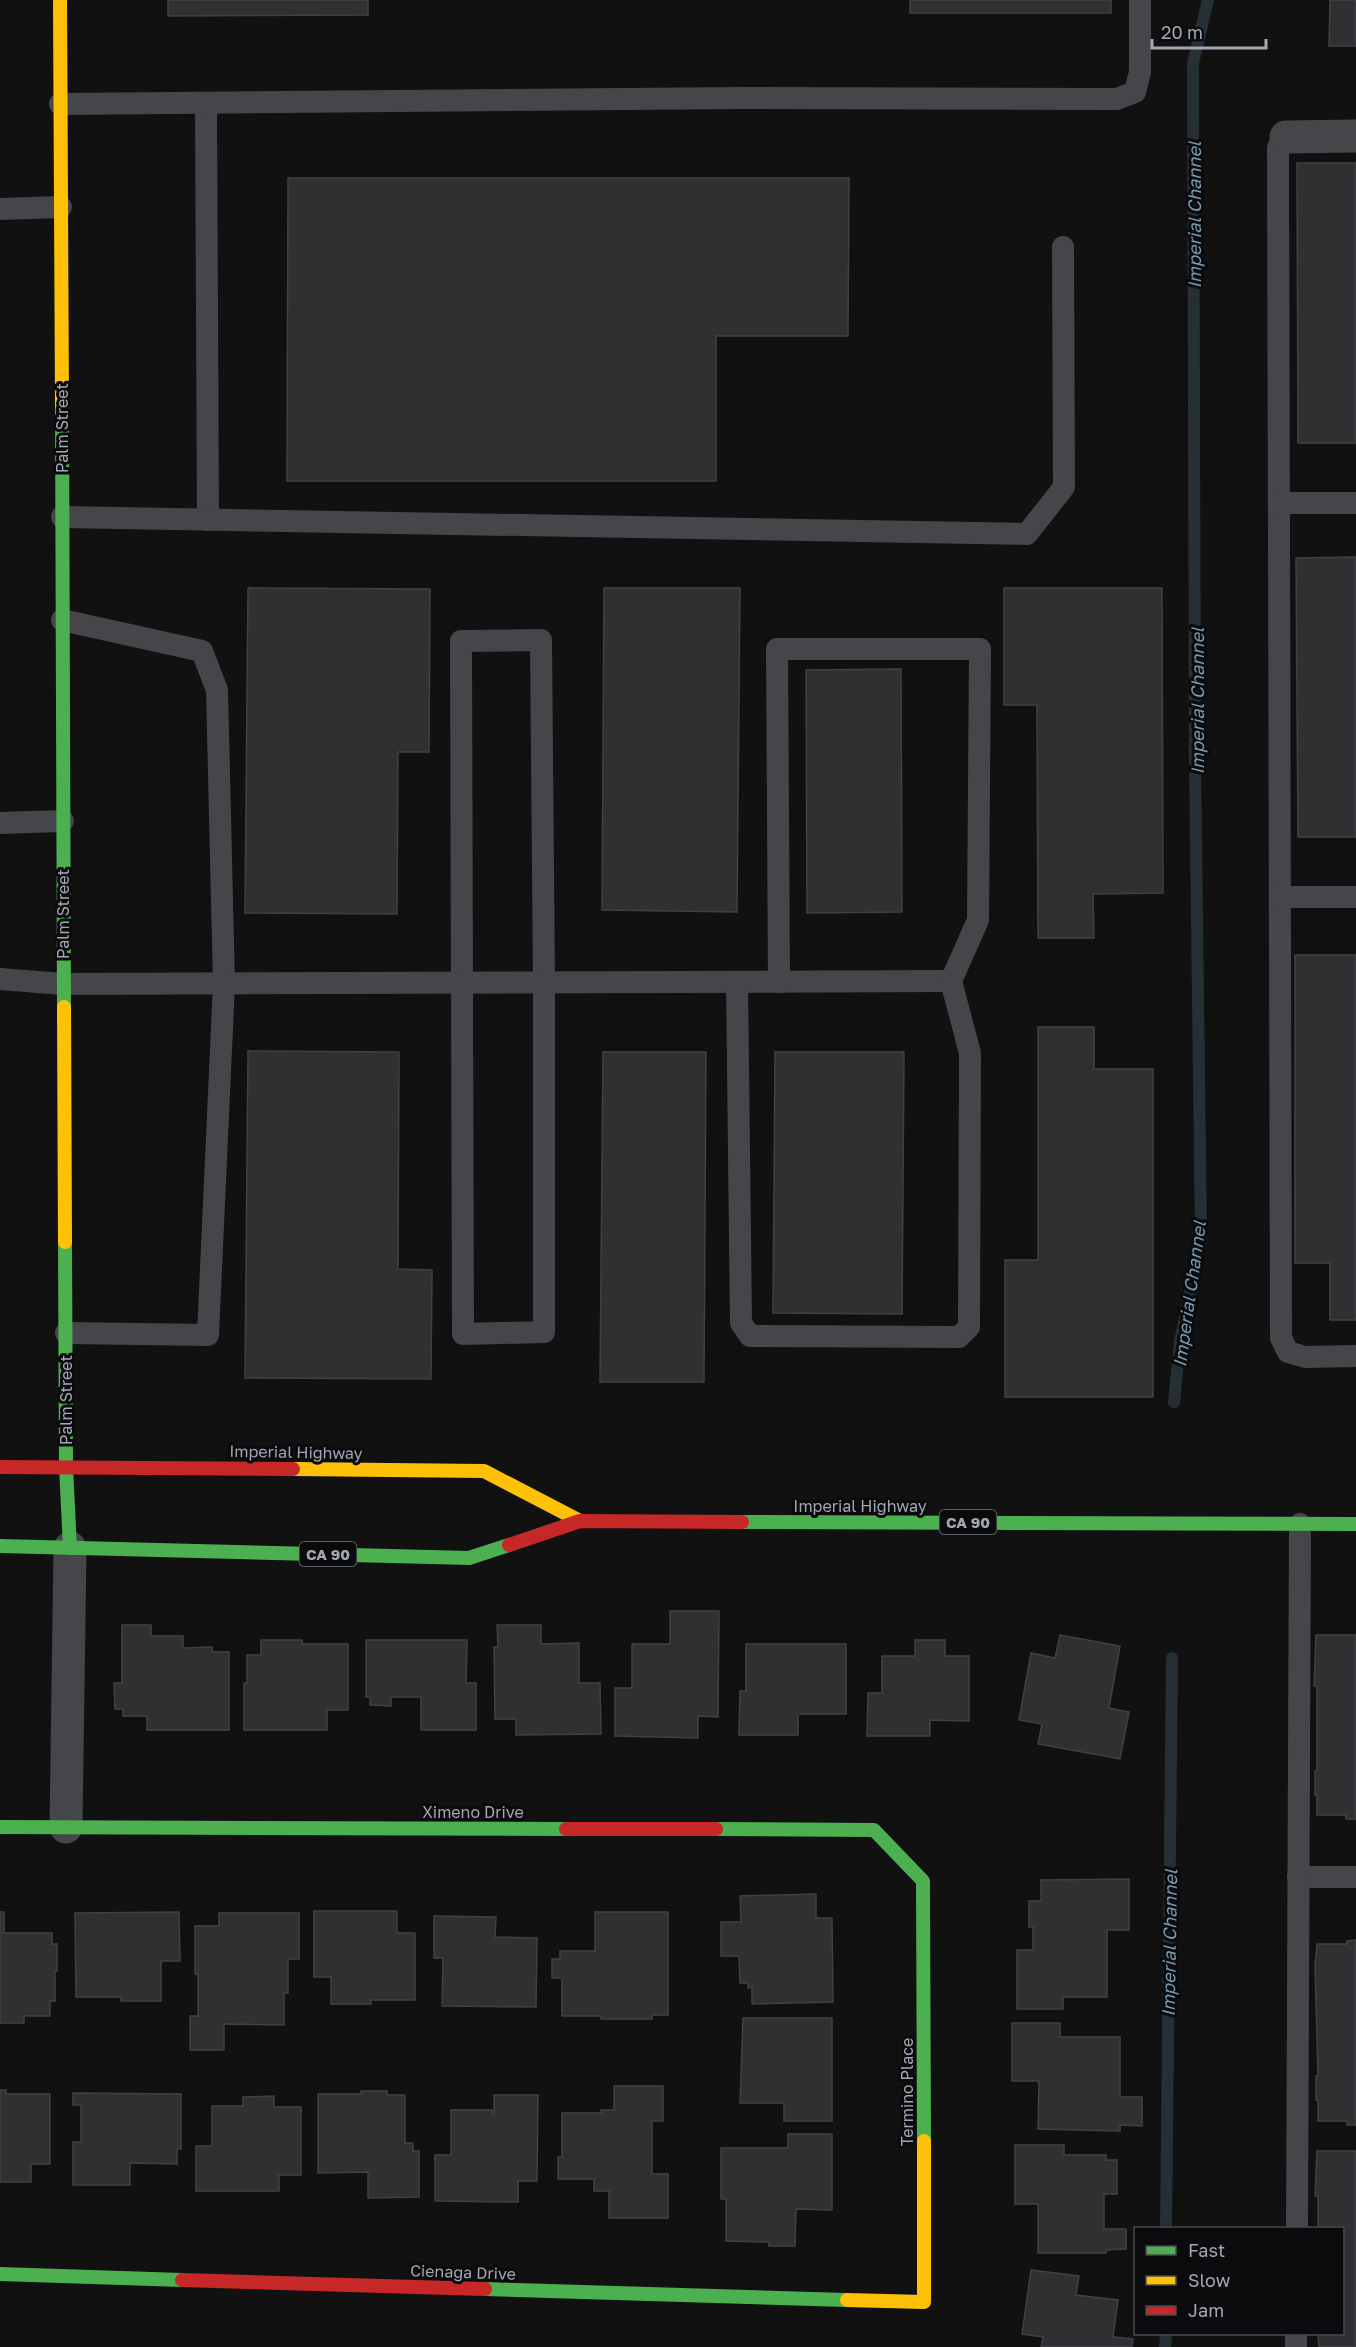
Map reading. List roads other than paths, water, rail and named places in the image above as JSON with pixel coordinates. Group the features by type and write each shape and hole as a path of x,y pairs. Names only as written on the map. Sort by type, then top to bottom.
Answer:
{"street":[{"name":"Palm Street","path":"60,0 66,1467 70,1548 66,1827"},
{"path":"1286,137 1356,136"},
{"name":"Imperial Highway","path":"0,1467 484,1471 580,1521"},
{"name":"Imperial Highway","path":"0,1546 469,1558 580,1521 1356,1524"},
{"name":"Ximeno Drive","path":"0,1827 874,1830 923,1881"},
{"name":"Termino Place","path":"923,1881 924,2302"},
{"name":"Cienaga Drive","path":"0,2274 924,2302"}],"lane":[{"path":"60,104 740,98 1117,99 1135,92 1140,72 1140,0"},
{"path":"206,103 208,520"},
{"path":"1286,137 1278,147 1281,1338 1288,1352 1305,1357 1356,1356"},
{"path":"0,209 61,207"},
{"path":"62,518 1027,534 1064,487 1063,246"},
{"path":"1279,503 1356,503"},
{"path":"62,620 202,651 217,690 224,984 208,1335 66,1333"},
{"path":"540,640 544,982 544,1332 463,1334 462,983 461,641 540,640"},
{"path":"737,982 741,1323 750,1336 959,1337 969,1327 970,1053 951,981 978,920 980,650 777,650 778,982"},
{"path":"0,823 63,821"},
{"path":"1280,897 1356,897"},
{"path":"0,979 63,984 951,981"},
{"path":"1297,2227 1300,1524"},
{"path":"1298,1877 1356,1877"}],"waterway":[{"name":"Imperial Channel","path":"1174,1402 1180,1342 1201,1239 1195,758 1193,63 1208,0"},
{"name":"Imperial Channel","path":"1166,2227 1172,1658"},
{"name":"Imperial Channel","path":"1165,2347 1166,2335"}]}
